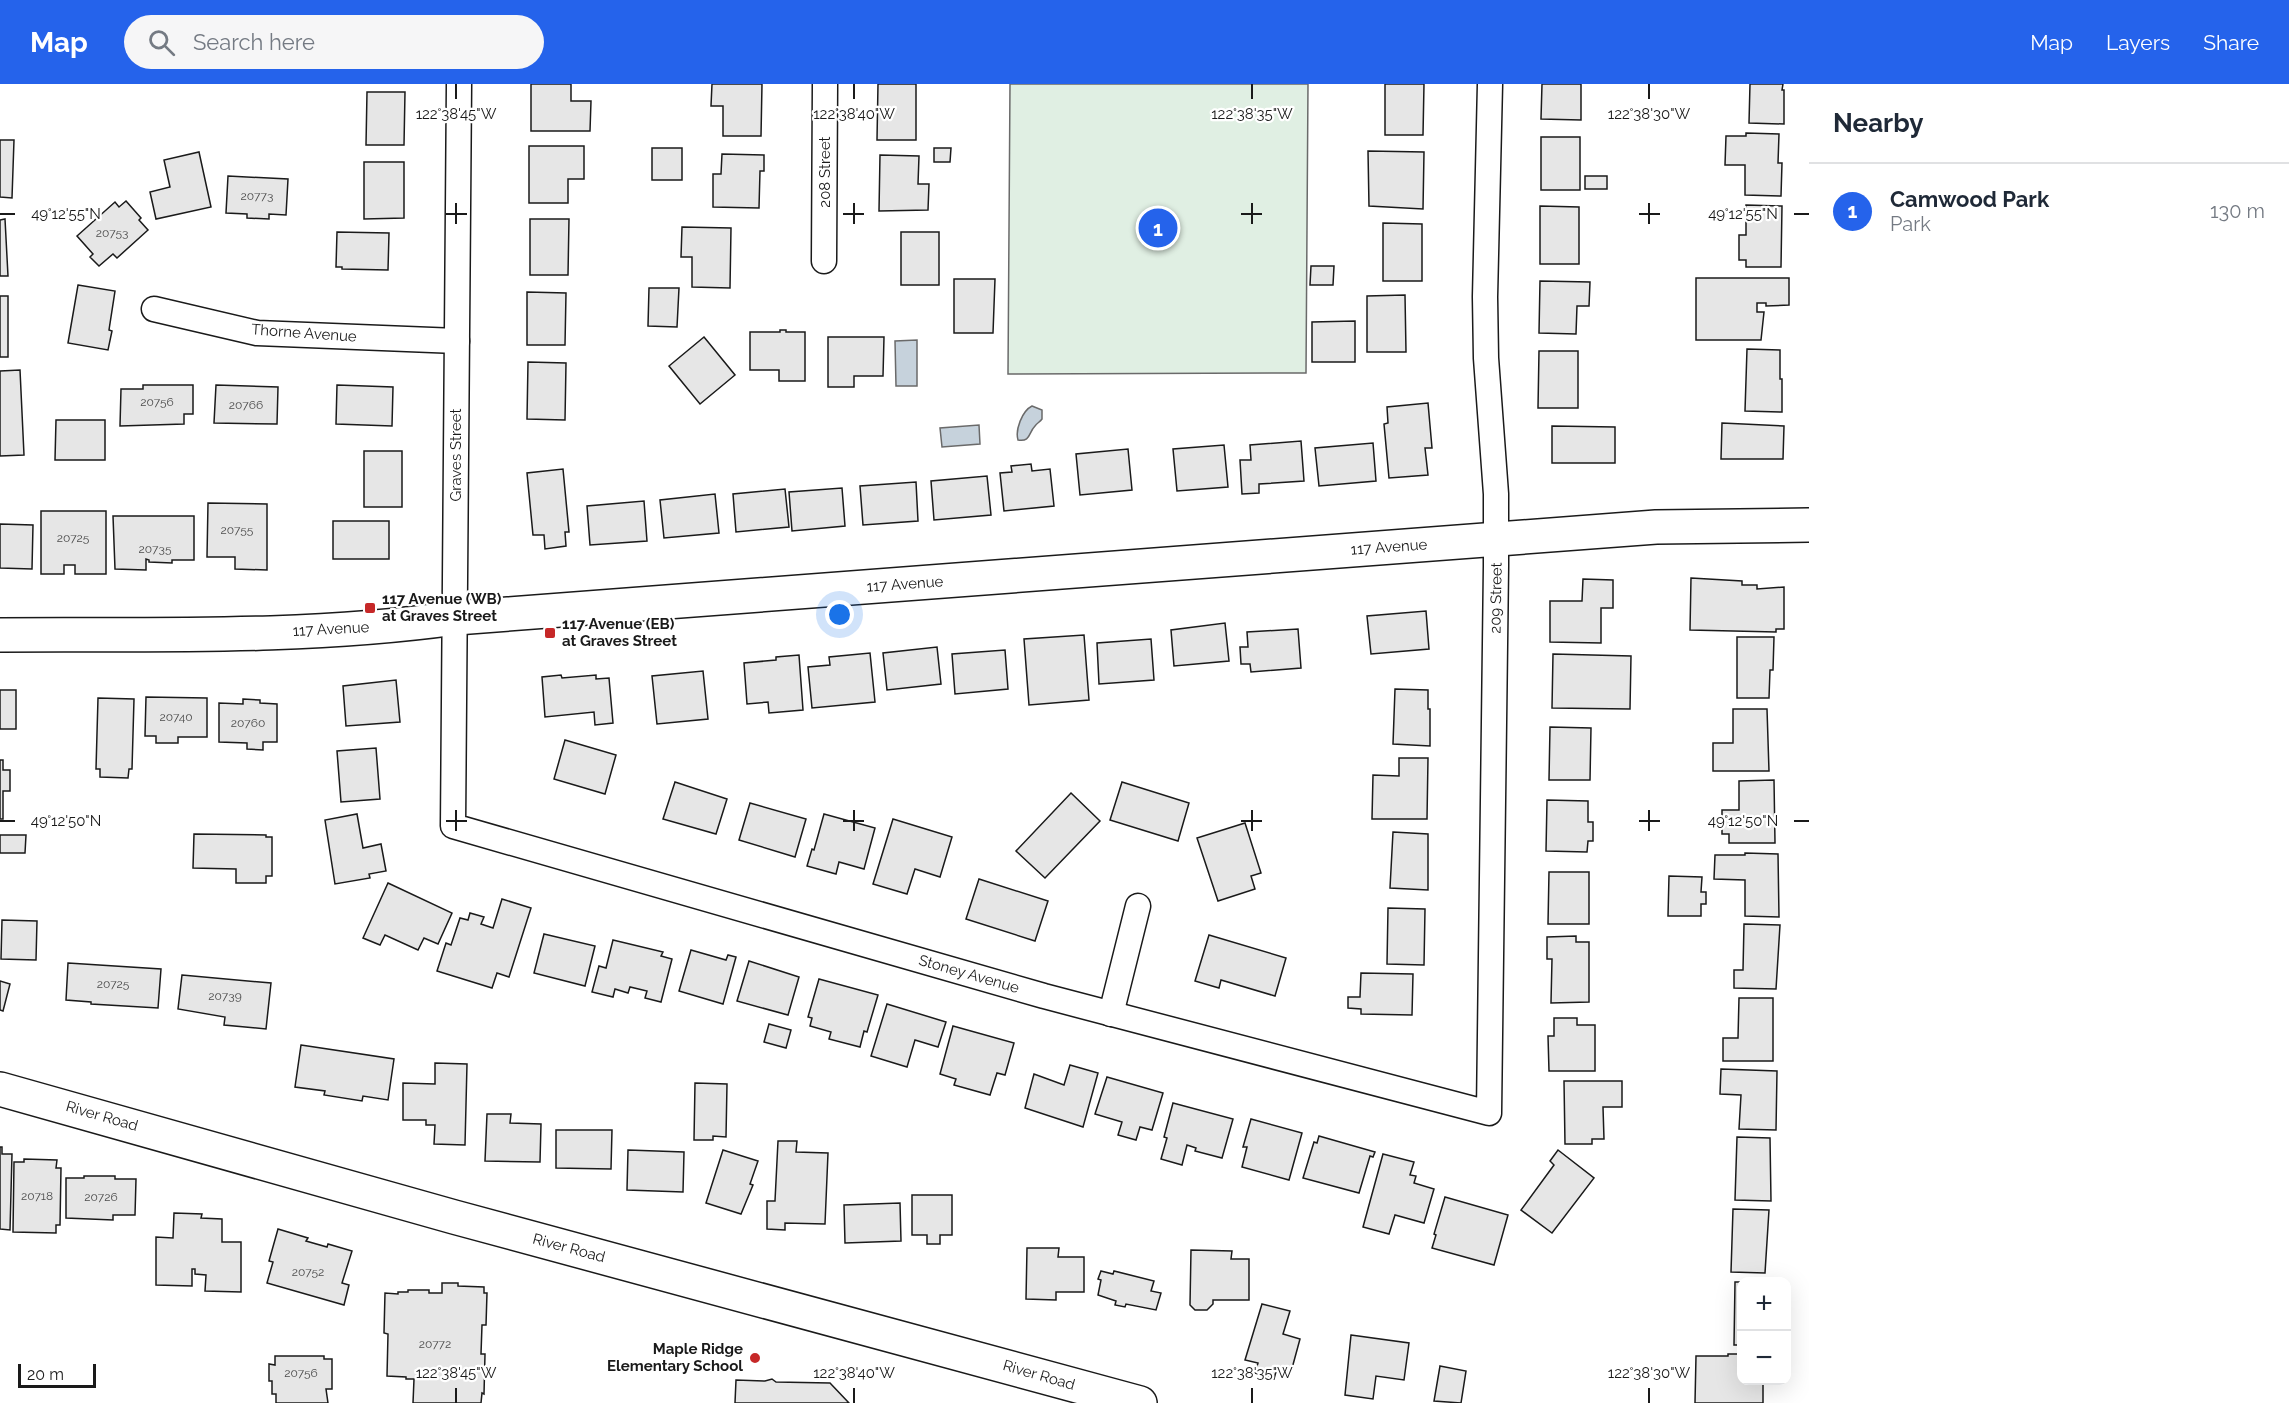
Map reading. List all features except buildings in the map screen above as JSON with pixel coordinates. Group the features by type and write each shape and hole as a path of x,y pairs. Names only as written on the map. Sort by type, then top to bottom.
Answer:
{"street":[{"name":"Graves Street","path":"453,826 459,84"},
{"name":"208 Street","path":"824,261 825,84"},
{"name":"209 Street","path":"1489,1113 1496,539 1496,494 1486,368 1485,297 1490,84"},
{"name":"Thorne Avenue","path":"154,309 257,333 457,341"},
{"name":"117 Avenue","path":"0,634 295,631 390,627 456,618 1656,527 1809,525"},
{"name":"Stoney Avenue","path":"453,826 1111,1014 1489,1113"},
{"path":"1111,1014 1138,906"},
{"name":"River Road","path":"0,1089 454,1217 1140,1403"}],"green space":[{"path":"1010,84 1308,84 1306,373 1008,374"}],"shaded area":[{"path":"917,340 917,386 896,386 895,341"},
{"path":"1032,406 1042,410 1042,419 1025,440 1018,440 1020,421 1028,408"},
{"path":"979,425 980,444 942,447 940,428"}],"place":[{"name":"Camwood Park","path":"1158,228"},
{"name":"117 Avenue (WB) at Graves Street","path":"370,608"},
{"name":"117 Avenue (EB) at Graves Street","path":"550,633"},
{"name":"Maple Ridge Elementary School","path":"755,1358"}]}
